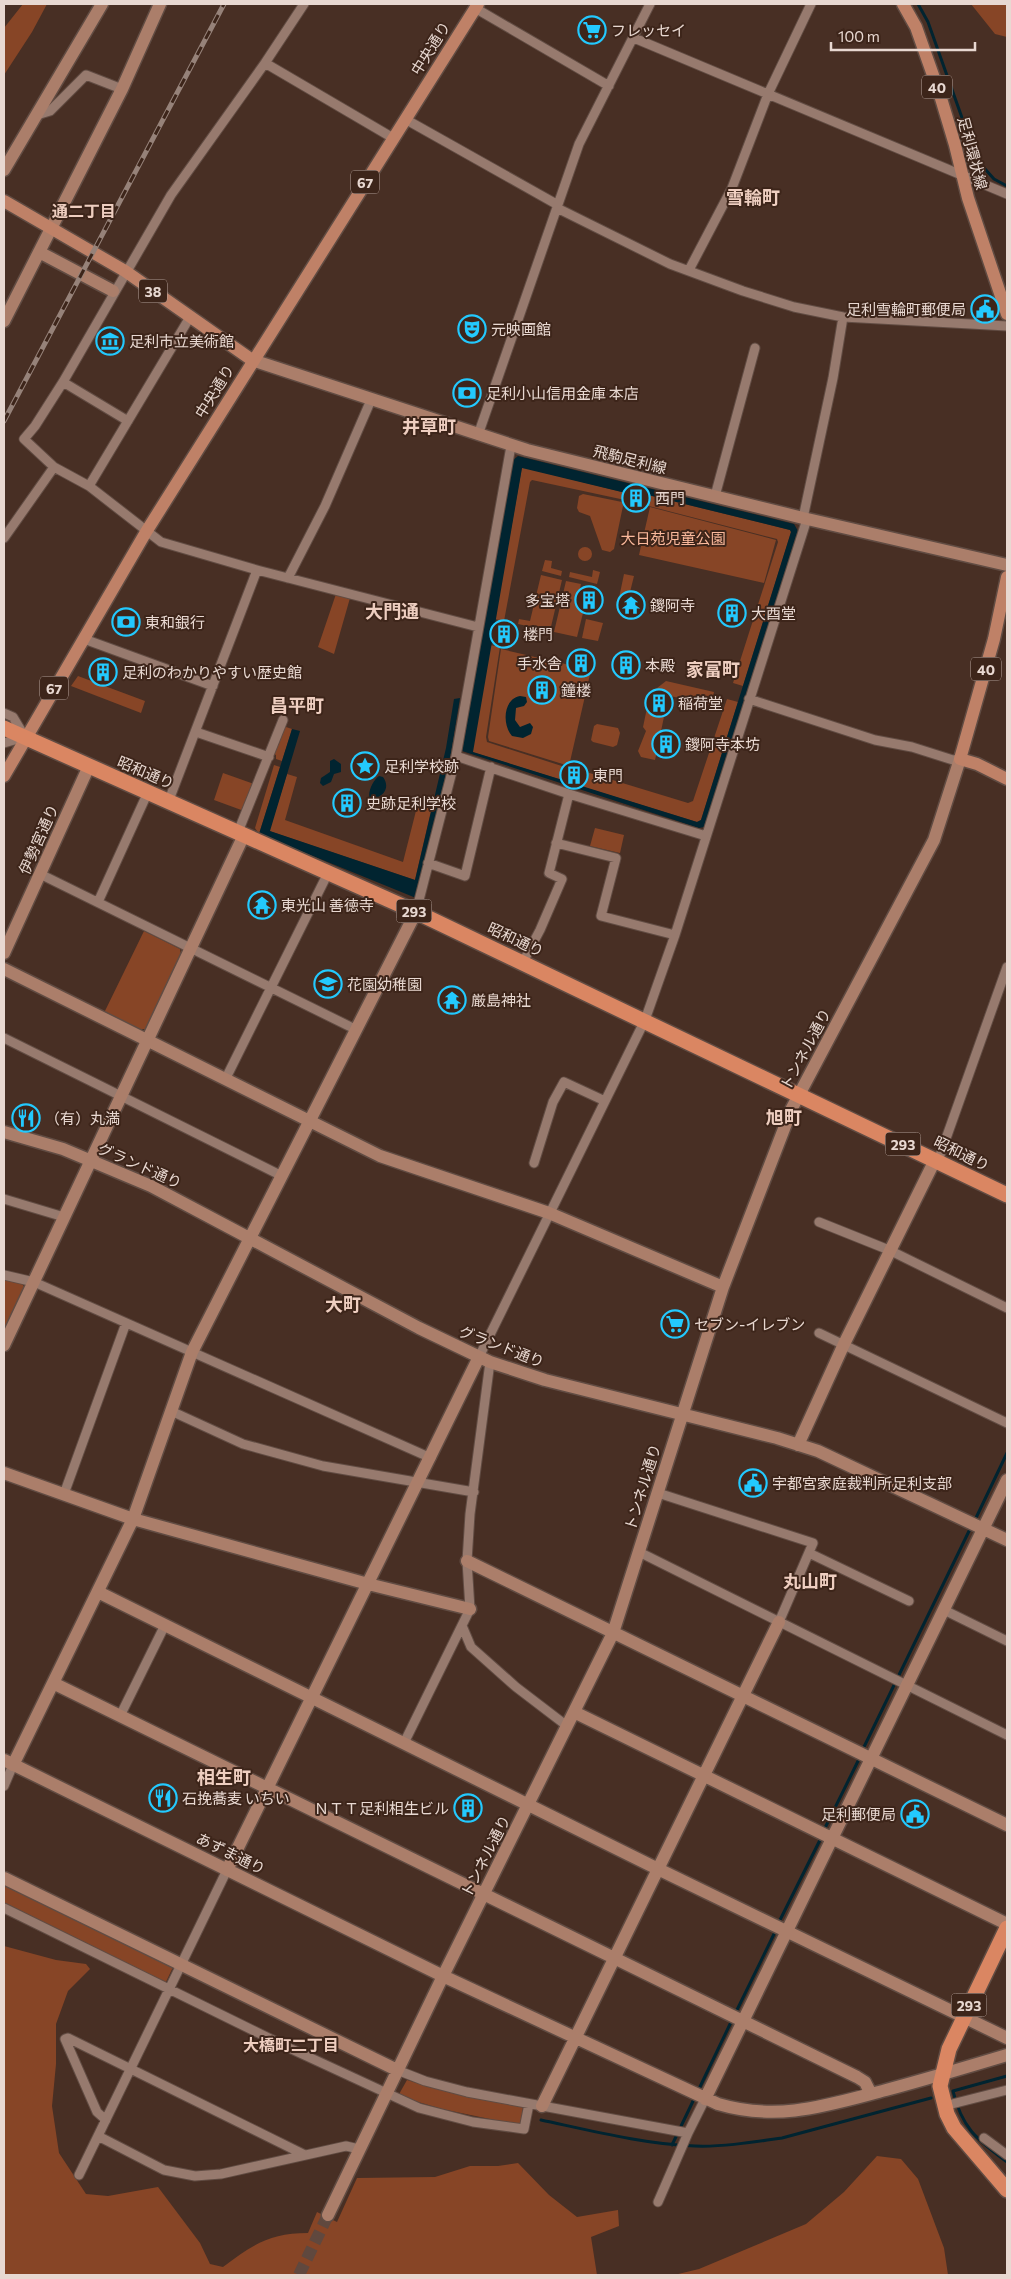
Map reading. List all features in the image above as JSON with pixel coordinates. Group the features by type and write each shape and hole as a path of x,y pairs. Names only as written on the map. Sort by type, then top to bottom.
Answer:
{"highway":[{"name":"昭和通り","path":"4,728 169,800 416,912 1007,1195"},
{"name":"293","path":"1007,1928 949,2049 940,2086 944,2106 954,2128 1007,2190"}],"main road":[{"name":"足利環状線","path":"903,4 913,20 922,44 955,145 968,198 1007,314"},
{"name":"中央通り","path":"4,776 146,532 252,360 405,119 474,5"},
{"name":"38","path":"4,201 125,271 252,360"},
{"name":"40","path":"960,759 992,648 1007,577"},
{"path":"960,759 977,764 1007,779"}],"street":[{"path":"4,170 102,4"},
{"path":"4,321 122,89 160,4"},
{"path":"304,4 265,63 171,195 62,382 35,426 24,439 54,467 89,486 161,542 257,570 478,627"},
{"path":"478,434 579,144 650,4"},
{"path":"689,270 732,188 768,94 811,4"},
{"path":"474,5 609,86"},
{"path":"634,38 1007,194"},
{"path":"265,63 393,138"},
{"path":"38,115 50,111 86,75 122,89"},
{"path":"405,119 557,206 670,264 743,291 794,307 844,317 1007,326"},
{"path":"39,252 113,292"},
{"path":"89,486 190,317"},
{"path":"79,2175 368,1584 431,1458 484,1359 549,1213 645,1020 675,934 805,518 844,317"},
{"path":"715,496 755,348"},
{"name":"飛駒足利線","path":"252,360 511,446 1007,565"},
{"path":"62,382 128,421"},
{"path":"288,578 326,506 372,400"},
{"path":"4,1786 9,1763 53,1683 133,1519 192,1352 416,912 456,756 511,446"},
{"path":"4,538 54,467"},
{"path":"169,800 257,570"},
{"path":"84,639 213,686"},
{"path":"749,699 875,740 912,747 953,760 960,759"},
{"path":"4,713 13,717 25,737 4,744"},
{"path":"4,1345 146,1040 191,948 241,834 283,720"},
{"path":"196,732 269,758"},
{"path":"456,756 569,794 706,836"},
{"name":"トンネル通り","path":"328,2214 443,1976 613,1633 724,1287 771,1162 799,1094 934,840 960,759"},
{"name":"伊勢宮通り","path":"4,953 89,766"},
{"path":"428,863 466,876 491,767"},
{"path":"98,902 148,792"},
{"path":"523,962 540,930 562,879 549,873 569,794"},
{"path":"556,843 616,858 601,916 675,934"},
{"path":"226,1078 328,873"},
{"path":"40,874 357,1030"},
{"path":"798,1444 889,1250 937,1161 1007,967"},
{"path":"4,969 380,1156 549,1213 724,1287"},
{"path":"4,1038 282,1176"},
{"path":"534,1163 552,1102 564,1082 605,1101"},
{"name":"グランド通り","path":"4,1132 36,1140 91,1160 151,1186 419,1328 484,1359 545,1380 798,1444 851,1465 1007,1540"},
{"path":"4,1199 64,1217"},
{"path":"819,1222 889,1250 1007,1308"},
{"path":"4,1275 34,1282 431,1458"},
{"path":"64,1494 126,1323"},
{"path":"819,1333 1007,1424"},
{"path":"404,1743 470,1609 467,1561 484,1359"},
{"path":"171,1412 242,1444 323,1466 418,1484 474,1492"},
{"path":"4,1473 133,1519 368,1584 470,1609"},
{"path":"658,2202 687,2136 743,2020 1007,1480"},
{"path":"542,2106 613,1957 704,1776 814,1543 658,1493"},
{"path":"639,1552 1007,1735"},
{"path":"809,1553 909,1601"},
{"path":"467,1561 1007,1825"},
{"path":"98,1592 658,1869 1007,2038"},
{"path":"944,1610 1007,1641"},
{"path":"120,1716 165,1626"},
{"path":"462,1628 470,1646 516,1687 567,1726"},
{"path":"53,1683 857,2077 865,2082 870,2094"},
{"path":"574,1712 1007,1924"},
{"name":"あずま通り","path":"9,1763 443,1976 705,2099 743,2111 781,2113 806,2110 1007,2055"},
{"path":"4,1878 397,2070 425,2081 467,2092 687,2136"},
{"path":"4,1908 168,1990 386,2093 433,2112 473,2122 524,2129 529,2104"},
{"path":"106,2120 97,2112 65,2039 68,2038 305,2155"},
{"path":"944,2106 1007,2090"},
{"path":"98,2136 164,2170 194,2176 221,2174 346,2146 359,2149"},
{"path":"984,2138 1007,2155"}],"green space":[{"path":"23,4 47,4 32,32 4,75 4,28"},
{"path":"971,4 1007,4 1007,37 995,34"},
{"path":"522,467 630,494 628,504 625,500 532,480 530,482 504,621 495,619"},
{"path":"583,494 622,502 623,506 614,549 610,552 602,550 590,516 579,512 577,508 579,496"},
{"path":"644,494 790,530 791,532 743,686 733,683 778,542 777,539 641,504"},
{"name":"大日苑児童公園","path":"650,507 776,540 764,583 639,555"},
{"path":"582,547 588,547 592,554 588,561 582,561 578,557 578,551"},
{"path":"545,560 552,561 551,568 562,571 561,576 542,571"},
{"path":"593,570 600,572 597,584 569,577 570,572 592,577"},
{"path":"624,574 634,576 628,600 619,598"},
{"path":"541,575 562,580 550,631 518,624 519,619 530,621"},
{"path":"566,581 581,584 576,607 584,609 577,637 554,632"},
{"path":"336,594 350,598 334,654 318,647"},
{"path":"586,619 603,623 598,641 582,638"},
{"path":"490,645 500,647 486,737 487,742 568,768 565,781 472,752"},
{"path":"501,649 591,670 569,766 489,741 488,737"},
{"path":"78,676 145,701 141,713 71,686"},
{"path":"666,681 714,692 711,705 652,692"},
{"path":"727,699 738,702 701,820 697,822 580,786 583,771 688,803 693,801"},
{"path":"647,708 665,712 660,736 657,736 654,750 657,751 655,760 641,757 638,751 646,731 643,727"},
{"path":"597,724 618,728 620,733 617,745 613,747 591,740 594,726"},
{"path":"283,726 292,729 282,761 276,759 276,755 272,753"},
{"path":"274,765 280,767 259,834 255,828"},
{"path":"223,773 254,784 244,811 214,800"},
{"path":"287,774 297,777 285,820 403,862 419,799 433,802 415,880 269,831"},
{"path":"595,828 624,835 620,853 590,846"},
{"path":"144,931 180,949 181,955 147,1029 138,1029 104,1013"},
{"path":"4,1280 22,1283 25,1289 4,1333"},
{"path":"4,1882 174,1965 165,1984 4,1904"},
{"path":"4,1946 56,1960 86,1964 90,1969 68,1991 56,2024 56,2064 52,2106 59,2153 86,2194 108,2196 158,2187 200,2243 210,2264 223,2267 243,2252 272,2238 308,2233 317,2212 337,2222 357,2178 435,2177 470,2166 498,2166 518,2163 549,2195 577,2217 618,2210 619,2226 591,2237 597,2275 4,2275"},
{"path":"407,2080 434,2088 523,2107 521,2123 519,2125 442,2109 398,2096"},
{"path":"877,2156 901,2159 918,2179 944,2248 948,2275 674,2275 699,2269 806,2224 844,2192"}],"water":[{"path":"518,456 794,524 798,531 704,827 699,828 462,751 513,460","holes":["522,468 630,494 644,494 790,530 791,532 701,820 697,822 473,752"]},
{"path":"520,696 526,697 527,702 524,706 516,708 515,720 520,727 530,723 533,727 531,734 523,738 512,736 506,719 507,707 510,702"},
{"path":"460,698 451,753 416,898 259,834 292,729 300,731 270,831 415,880 446,748 454,699"},
{"path":"334,759 341,764 341,772 334,774 331,782 323,786 320,783 321,778 330,772 330,761"},
{"path":"379,776 383,777 386,789 379,797 370,799 371,787"}],"waterway":[{"path":"918,4 928,22 977,160 994,179 1007,186"},
{"path":"974,1522 1007,1453"},
{"path":"862,1751 971,1527"},
{"path":"824,1830 860,1757"},
{"path":"778,1924 822,1836"},
{"path":"735,2014 776,1930"},
{"path":"698,2091 732,2020"},
{"path":"1007,2076 953,2091 961,2115 972,2133 1007,2162"},
{"path":"672,2145 695,2097"},
{"path":"541,2120 658,2143 717,2146 782,2138 931,2098"}],"tunnel":[{"path":"299,2275 328,2215"}],"railway":[{"path":"4,421 224,4"}],"place":[{"name":"フレッセイ","path":"592,30"},
{"name":"足利雪輪町郵便局","path":"985,309"},
{"name":"元映画館","path":"472,329"},
{"name":"足利市立美術館","path":"110,341"},
{"name":"足利小山信用金庫 本店","path":"467,393"},
{"name":"西門","path":"636,498"},
{"name":"多宝塔","path":"589,600"},
{"name":"鑁阿寺","path":"631,605"},
{"name":"大酉堂","path":"732,613"},
{"name":"東和銀行","path":"126,622"},
{"name":"楼門","path":"504,634"},
{"name":"手水舎","path":"581,663"},
{"name":"本殿","path":"626,665"},
{"name":"足利のわかりやすい歴史館","path":"103,672"},
{"name":"鐘楼","path":"542,690"},
{"name":"稲荷堂","path":"659,703"},
{"name":"鑁阿寺本坊","path":"666,744"},
{"name":"足利学校跡","path":"365,766"},
{"name":"東門","path":"574,775"},
{"name":"史跡足利学校","path":"347,803"},
{"name":"東光山 善徳寺","path":"262,905"},
{"name":"花園幼稚園","path":"328,984"},
{"name":"厳島神社","path":"452,1000"},
{"name":"（有）丸満","path":"26,1118"},
{"name":"セブン-イレブン","path":"675,1324"},
{"name":"宇都宮家庭裁判所足利支部","path":"753,1483"},
{"name":"石挽蕎麦 いちい","path":"163,1798"},
{"name":"ＮＴＴ足利相生ビル","path":"468,1808"},
{"name":"足利郵便局","path":"915,1814"}],"district":[{"name":"雪輪町","path":"753,197"},
{"name":"通二丁目","path":"84,210"},
{"name":"井草町","path":"429,426"},
{"name":"大門通","path":"392,611"},
{"name":"家富町","path":"713,669"},
{"name":"昌平町","path":"297,705"},
{"name":"旭町","path":"784,1117"},
{"name":"大町","path":"343,1304"},
{"name":"丸山町","path":"810,1581"},
{"name":"相生町","path":"224,1777"},
{"name":"大橋町二丁目","path":"291,2044"}]}
